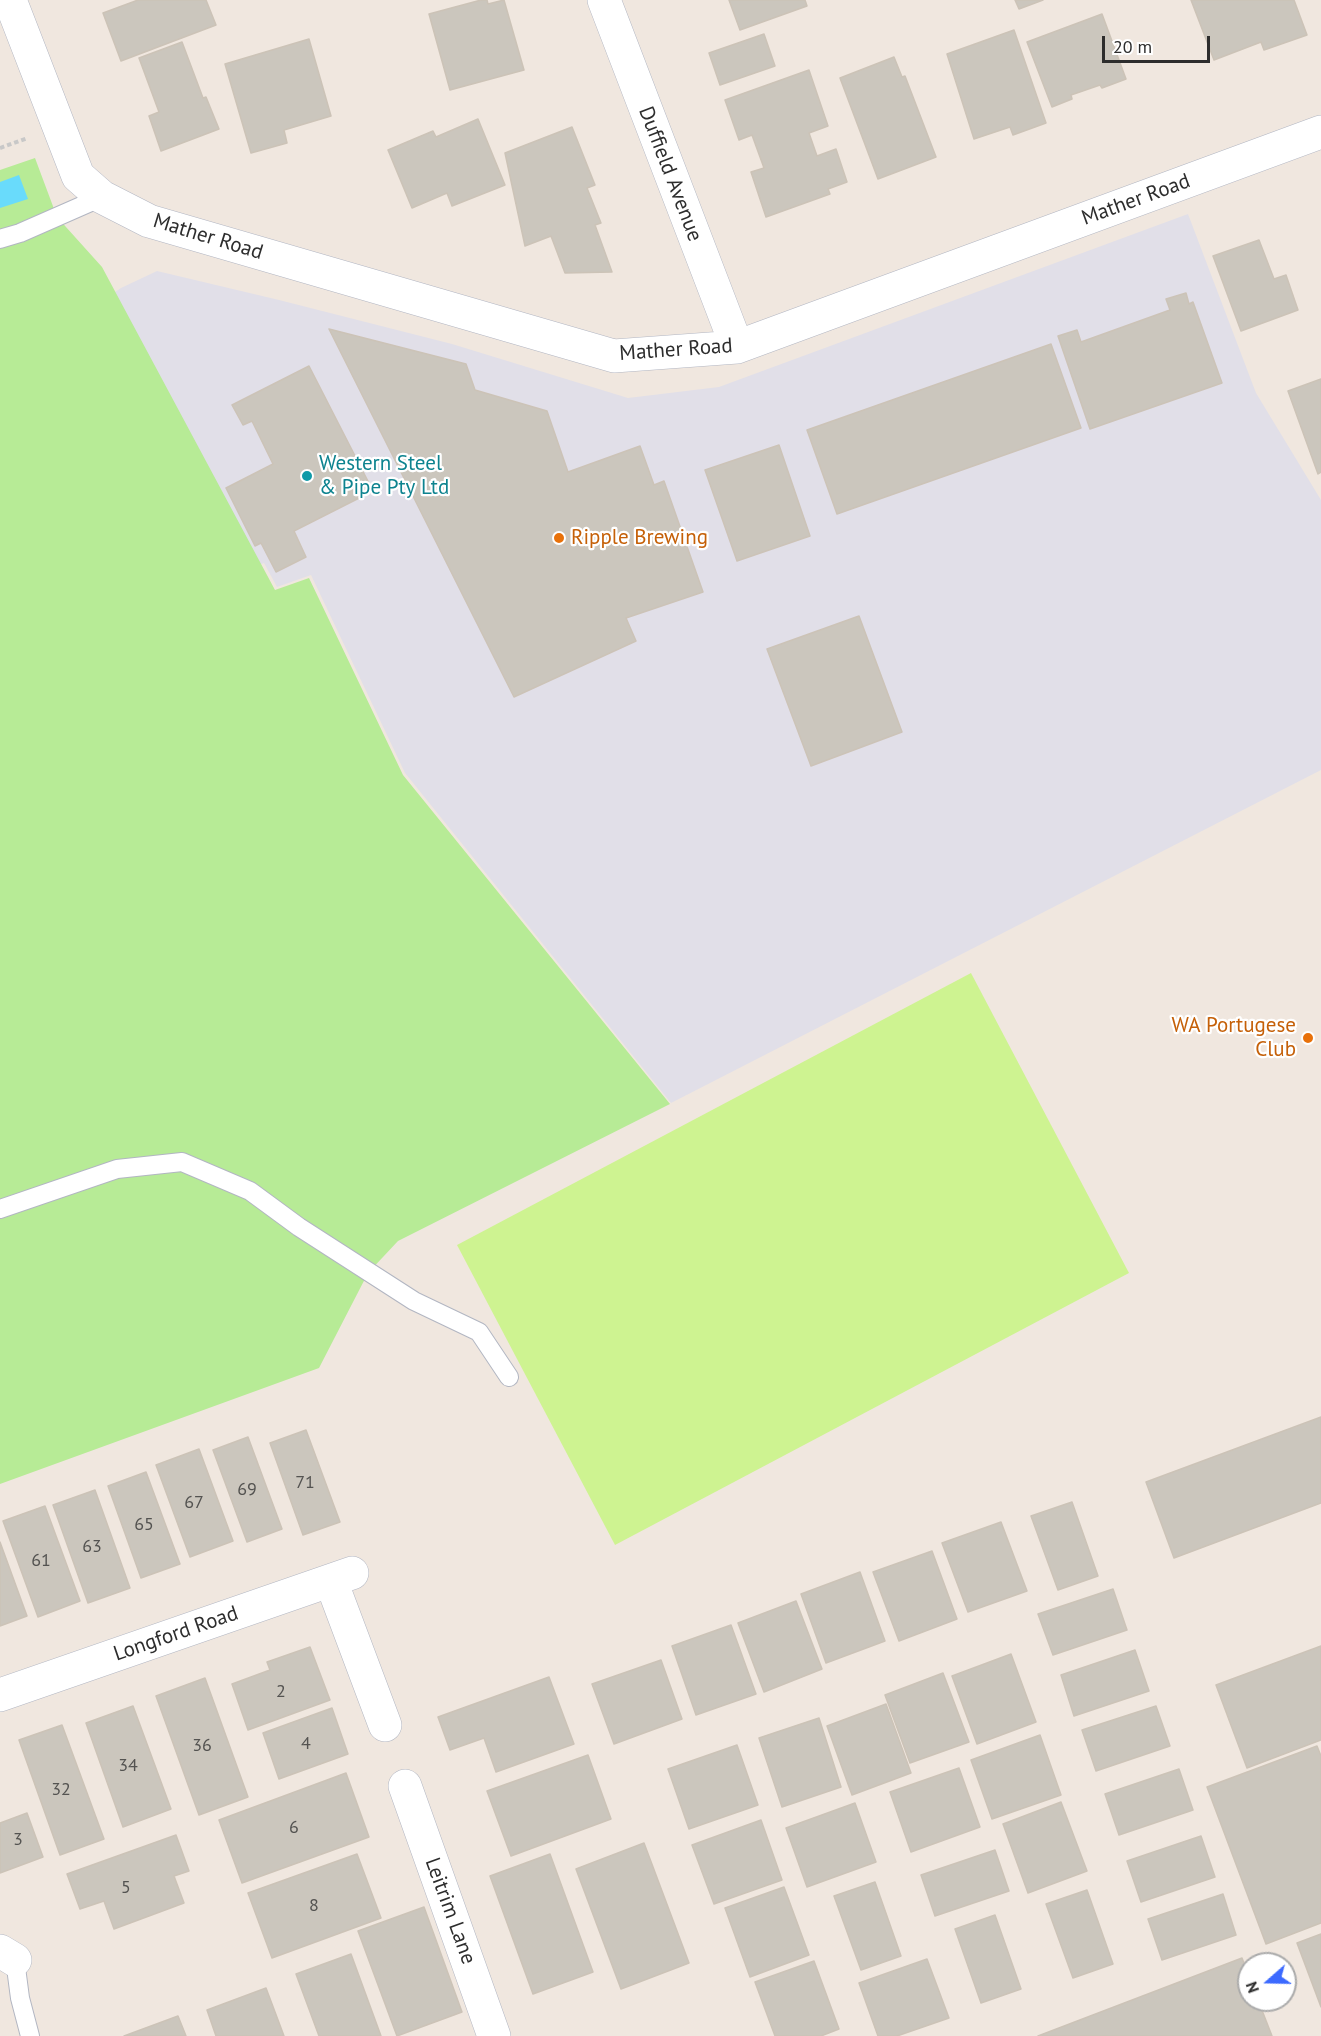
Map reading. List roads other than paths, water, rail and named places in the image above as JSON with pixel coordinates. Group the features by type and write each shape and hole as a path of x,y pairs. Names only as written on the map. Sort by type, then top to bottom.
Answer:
{"street":[{"name":"Mather Road","path":"10,0 78,176 102,197 149,221 614,356 737,347 1321,132"},
{"name":"Duffield Avenue","path":"604,0 737,347"},
{"name":"Longford Road","path":"0,1695 341,1577 385,1725"},
{"name":"Leitrim Lane","path":"405,1786 494,2036"}],"lane":[{"path":"0,239 20,233 102,197"},
{"path":"0,1209 117,1169 182,1162 250,1191 299,1227 414,1301 480,1332 509,1377"},
{"path":"8,1956 24,2021 30,2036"}],"water":[{"path":"19,175 28,199 0,208 0,182"}],"place":[{"name":"Western Steel & Pipe Pty Ltd","path":"307,476"},
{"name":"Ripple Brewing","path":"559,538"},
{"name":"WA Portugese Club","path":"1308,1038"}]}
